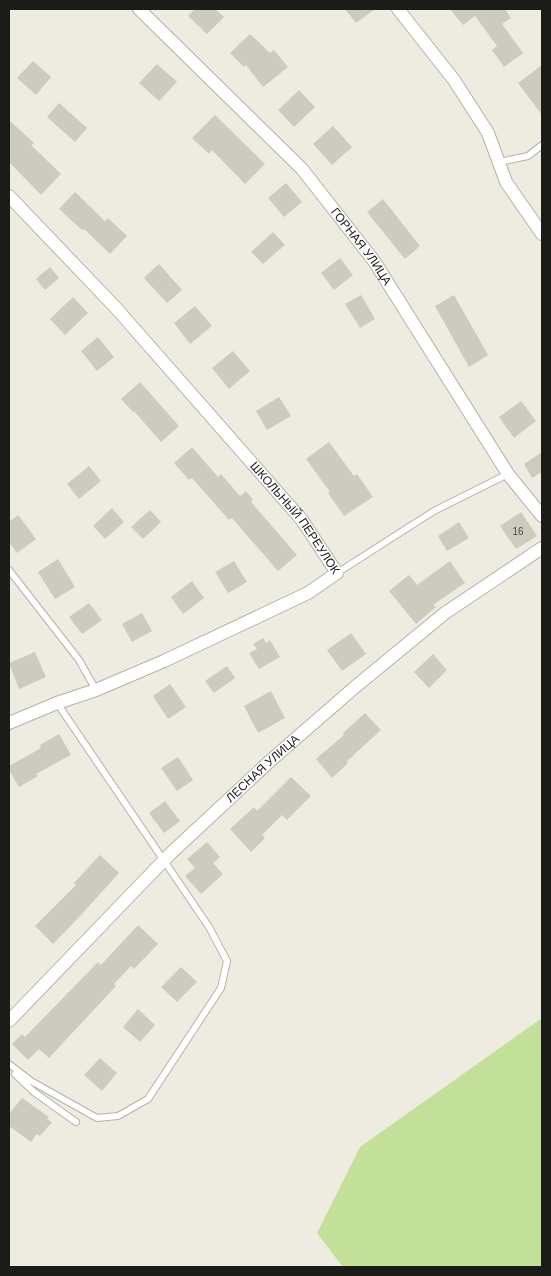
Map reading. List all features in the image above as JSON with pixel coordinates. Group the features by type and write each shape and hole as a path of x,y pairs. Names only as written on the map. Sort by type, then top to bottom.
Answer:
{"street":[{"name":"ГОРНАЯ УЛИЦА","path":"139,9 302,169 374,261 508,474 542,516"},
{"path":"398,9 454,80 488,133 506,182 542,234"},
{"name":"ШКОЛЬНЫЙ ПЕРЕУЛОК","path":"9,196 116,308 302,520 337,573 308,593 164,661 96,690 9,723"},
{"name":"ЛЕСНАЯ УЛИЦА","path":"9,1021 165,860 270,761 355,687 445,613 542,548"}],"lane":[{"path":"499,162 528,156 542,144"},
{"path":"337,573 434,511 508,474"},
{"path":"9,570 79,660 96,690"},
{"path":"9,1066 31,1081 97,1118 118,1116 148,1099 221,988 227,962 209,927 58,703"},
{"path":"9,1066 34,1092 76,1122"}],"green space":[{"path":"542,1018 542,1267 343,1267 317,1233 360,1147"}],"building":[{"path":"195,9 215,9 224,17 207,34 188,16"},
{"path":"345,9 375,9 356,23"},
{"path":"450,9 505,9 511,18 502,24 523,53 504,67 492,50 497,46 475,16 463,25"},
{"path":"250,34 270,53 274,50 288,67 263,87 246,65 244,67 230,53"},
{"path":"33,61 51,77 36,95 17,78"},
{"path":"157,64 177,82 159,101 139,83"},
{"path":"542,65 542,115 518,83"},
{"path":"299,90 315,107 294,127 278,110"},
{"path":"59,103 87,128 75,142 47,117"},
{"path":"215,115 265,164 245,184 212,150 209,154 192,138"},
{"path":"9,120 34,143 31,145 61,174 41,195 9,162"},
{"path":"333,126 352,147 332,165 313,144"},
{"path":"286,183 302,202 284,217 268,198"},
{"path":"75,192 105,221 108,218 127,236 110,254 84,229 82,230 59,209"},
{"path":"383,199 420,246 405,259 367,212"},
{"path":"273,232 285,245 263,264 251,252"},
{"path":"340,258 353,275 334,290 321,273"},
{"path":"159,264 182,290 167,303 144,278"},
{"path":"50,267 59,278 45,290 36,279"},
{"path":"361,295 375,319 360,328 345,304"},
{"path":"454,295 488,355 469,367 435,306"},
{"path":"73,297 88,313 65,335 50,319"},
{"path":"195,306 212,326 190,344 174,323"},
{"path":"98,337 114,357 97,371 81,351"},
{"path":"233,351 250,371 229,389 212,368"},
{"path":"140,382 179,426 161,442 121,399"},
{"path":"279,397 291,416 267,430 256,411"},
{"path":"521,401 536,421 514,438 499,417"},
{"path":"329,442 354,476 357,474 373,497 344,516 328,493 330,492 306,459"},
{"path":"192,447 218,477 221,474 240,496 246,491 253,500 251,502 297,555 278,571 232,518 229,520 192,478 189,480 174,463"},
{"path":"542,452 542,472 532,478 524,464"},
{"path":"89,466 101,481 79,499 67,484"},
{"path":"112,508 124,522 105,539 93,526"},
{"path":"150,510 161,522 143,539 131,527"},
{"path":"521,512 537,536 516,549 500,526"},
{"path":"18,515 36,539 17,553 9,542 9,522"},
{"path":"459,522 469,538 447,551 438,536"},
{"path":"58,559 75,587 55,599 38,572"},
{"path":"234,561 247,582 228,593 215,572"},
{"path":"450,561 465,583 433,605 436,607 416,624 389,591 409,575 417,585"},
{"path":"192,581 204,598 183,614 171,597"},
{"path":"89,603 102,620 82,634 69,617"},
{"path":"142,613 152,631 132,642 122,624"},
{"path":"351,633 366,654 342,671 327,650"},
{"path":"263,638 266,643 270,640 280,657 259,669 249,653 257,649 253,644"},
{"path":"35,652 46,677 19,689 9,663"},
{"path":"433,654 447,670 429,688 414,672"},
{"path":"227,666 235,678 214,693 205,681"},
{"path":"170,684 186,707 168,719 153,696"},
{"path":"271,691 285,718 258,733 244,706"},
{"path":"365,713 381,730 347,761 348,763 332,778 316,759 344,735 343,733"},
{"path":"59,734 71,755 36,774 38,776 19,787 9,770 9,766 41,748 40,745"},
{"path":"178,757 193,780 177,791 161,768"},
{"path":"291,777 311,796 287,820 282,815 262,835 265,838 251,852 230,829 254,807 257,811"},
{"path":"165,801 180,821 164,833 149,813"},
{"path":"207,842 220,857 213,863 223,874 201,894 185,876 195,868 187,859"},
{"path":"100,855 119,873 53,944 35,926 76,885 74,883"},
{"path":"138,925 158,944 134,969 131,966 114,984 116,986 49,1058 39,1049 28,1060 12,1044 22,1034 25,1037 98,962 101,965"},
{"path":"181,967 197,982 177,1002 161,987"},
{"path":"138,1009 155,1025 140,1042 123,1027"},
{"path":"100,1058 117,1073 102,1091 84,1075"},
{"path":"22,1098 49,1117 47,1119 52,1122 40,1136 37,1134 31,1142 9,1126 9,1114"}]}
